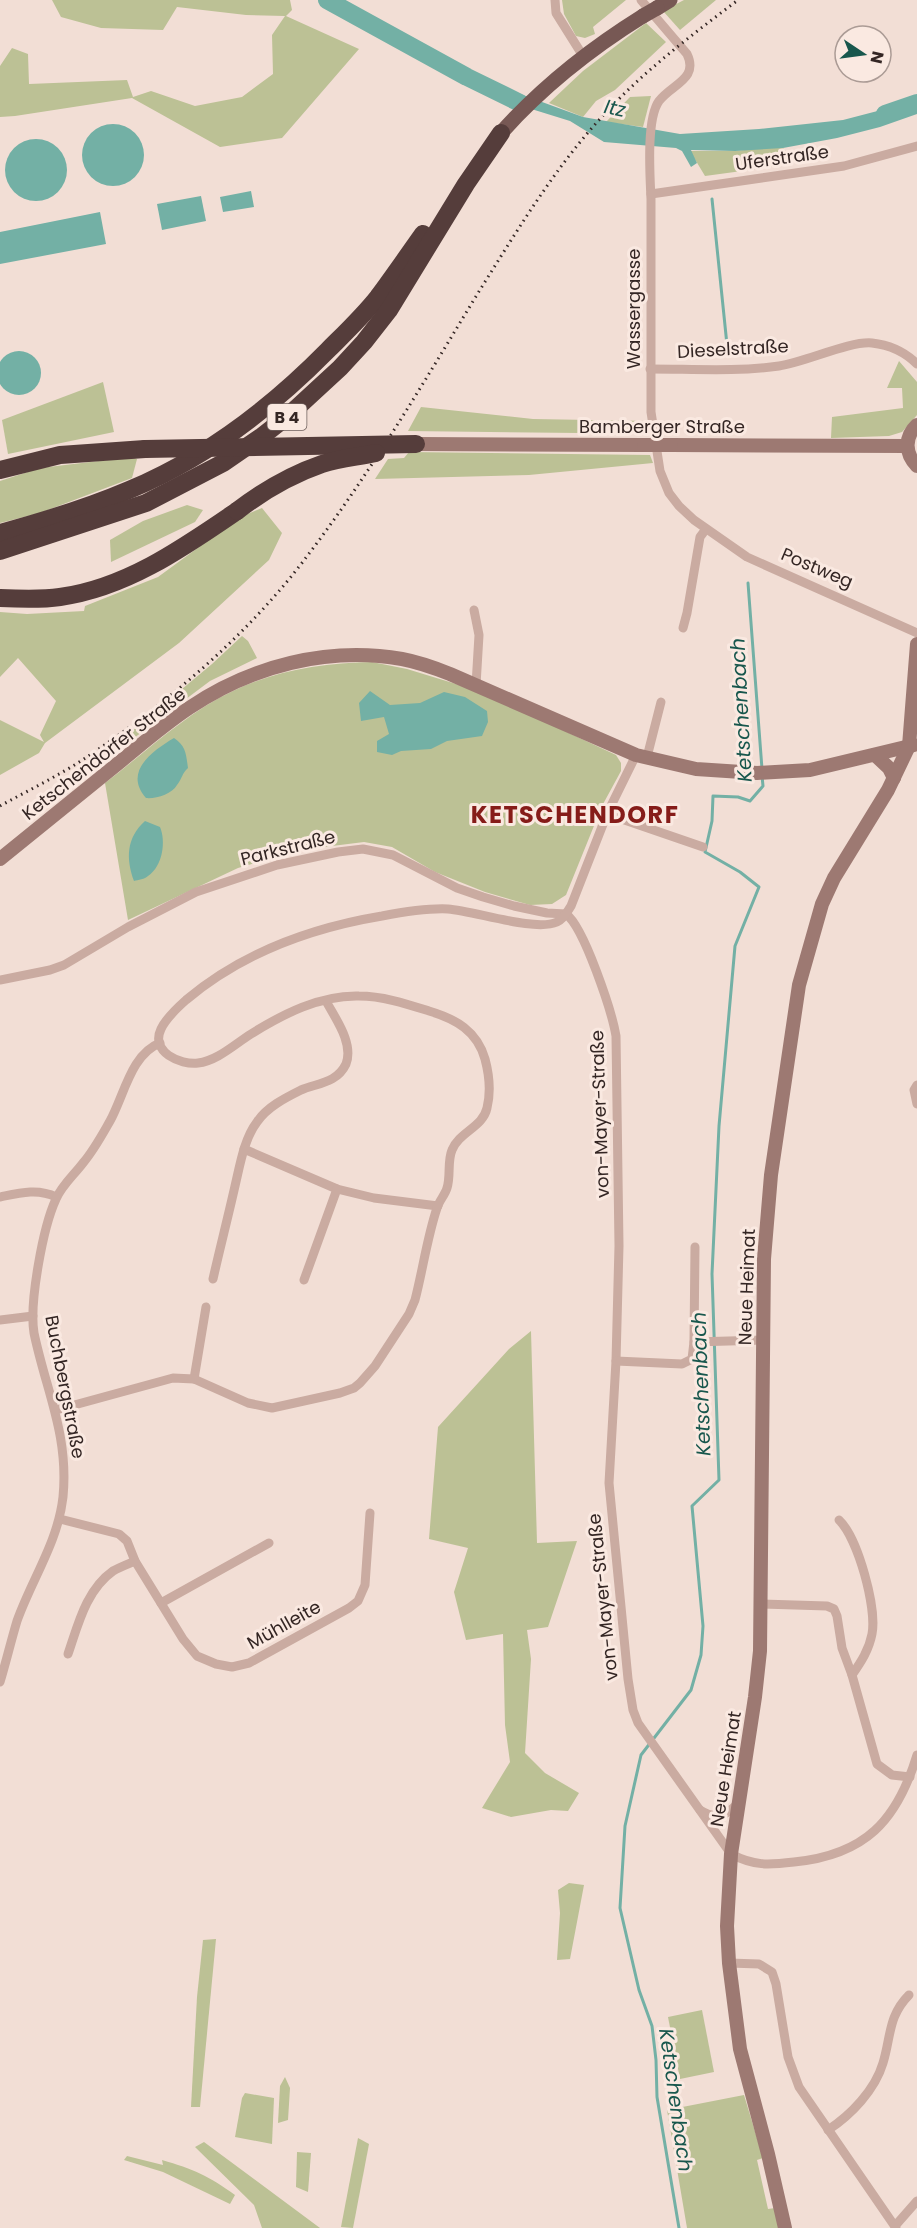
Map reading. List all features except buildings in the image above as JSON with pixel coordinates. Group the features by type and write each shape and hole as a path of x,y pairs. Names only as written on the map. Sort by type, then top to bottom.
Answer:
{"highway":[{"name":"B 4","path":"0,533 90,506 131,490 211,448 260,413 305,374 377,298 461,181 501,133"},
{"name":"B 4","path":"0,550 146,503 223,463 289,415 340,368 364,342 382,318 466,184 501,133"},
{"path":"0,470 60,455 145,449 416,444"},
{"path":"0,598 61,597 109,584 137,573 162,559 280,482 342,459 416,444"}],"main road":[{"name":"B 4","path":"501,133 521,111 583,56 664,4"}],"street":[{"path":"555,0 556,13 583,56"},
{"name":"Wassergasse","path":"641,0 687,54 691,62 688,75 660,100 653,118 649,166 651,194 650,369 653,429 660,471 669,493 679,506 706,529"},
{"name":"Uferstraße","path":"651,194 844,166 917,146"},
{"name":"Dieselstraße","path":"650,369 777,366 805,361 854,345 872,343 901,351 917,364"},
{"path":"917,425 909,436 907,447 909,457 917,466"},
{"name":"Bamberger Straße","path":"416,444 907,447"},
{"path":"682,628 687,613 700,537 706,529"},
{"name":"Postweg","path":"706,529 747,557 917,633"},
{"path":"474,610 480,635 476,685"},
{"path":"913,745 917,644"},
{"name":"Ketschendorfer Straße","path":"0,860 189,708 230,685 264,671 321,657 367,654 404,659 450,674 642,756 696,769 762,773 810,770 913,745"},
{"path":"566,914 607,814 642,756 662,702"},
{"name":"Neue Heimat","path":"784,2228 768,2154 740,2049 729,1963 727,1907 731,1854 758,1678 761,1604 764,1259 771,1175 804,962 822,904 834,878 913,745"},
{"path":"875,755 889,768 894,778"},
{"path":"607,814 703,847"},
{"name":"Parkstraße","path":"0,980 64,965 172,903 215,885 277,865 319,855 363,849 401,858 457,888 483,897 547,913 566,914"},
{"name":"Buchbergstraße","path":"0,1682 18,1620 60,1519 63,1496 63,1446 56,1410 34,1333 33,1316 43,1239 56,1197 98,1142 114,1114 132,1072 146,1051 160,1042 160,1030 168,1018 217,977 266,948 324,927 427,910 458,910 537,925 557,922 566,914"},
{"name":"von-Mayer-Straße","path":"566,914 576,924 606,996 616,1036 619,1246 616,1361 609,1483 633,1710 644,1734 731,1854"},
{"path":"56,1410 173,1378 194,1379 249,1403 272,1408 340,1394 354,1388 375,1366 409,1314 415,1299 438,1206 447,1188 452,1150 460,1138 482,1119 487,1109 488,1076 478,1041 460,1023 443,1015 412,1006 360,996 303,1007 278,1018 206,1061 197,1063 180,1062 166,1054 160,1042"},
{"path":"213,1279 244,1149 256,1122 271,1107 302,1090 329,1082 337,1077 345,1067 348,1049 340,1027 326,1001"},
{"path":"917,1085 914,1090 917,1104"},
{"path":"244,1149 337,1189 374,1198 438,1206"},
{"path":"304,1280 337,1189"},
{"path":"0,1197 30,1191 49,1193 56,1197"},
{"path":"616,1361 688,1362 693,1356 695,1247"},
{"path":"194,1379 207,1307"},
{"path":"0,1320 33,1316"},
{"path":"694,1342 763,1340"},
{"name":"Mühlleite","path":"60,1519 119,1534 127,1540 135,1561 183,1639 197,1656 216,1664 232,1667 249,1663 358,1601 365,1585 370,1513"},
{"path":"839,1520 851,1538 866,1582 873,1615 870,1645 852,1675"},
{"path":"161,1604 269,1543"},
{"path":"68,1654 89,1598 101,1582 114,1571 135,1561"},
{"path":"761,1604 826,1606 834,1609 842,1648 877,1764 892,1775 910,1777"},
{"path":"731,1854 747,1862 766,1865 811,1860 834,1855 854,1846 872,1833 893,1811 902,1797 917,1755"},
{"path":"699,1810 707,1814 722,1816 739,1802"},
{"path":"729,1963 759,1964 772,1972 788,2057 798,2087 895,2227 917,2201"},
{"path":"828,2130 842,2120 878,2079 893,2017 909,1995"}],"green space":[{"path":"52,0 290,0 292,10 286,16 359,49 282,138 220,147 132,98 0,117 0,66 12,48 28,54 29,84 127,80 133,97 151,91 195,106 242,97 273,74 272,35 285,16 246,15 177,7 163,30 101,28 61,17"},
{"path":"562,0 626,0 593,27 595,34 585,38 576,36 564,14"},
{"path":"684,0 716,0 680,30 663,11"},
{"path":"646,23 666,42 615,90 596,101 583,117 549,103 583,71"},
{"path":"651,96 643,127 606,122 630,97"},
{"path":"783,148 795,160 771,167 705,176 690,151 735,151"},
{"path":"899,361 917,382 917,415 902,432 889,436 831,438 832,417 903,408 902,388 887,388"},
{"path":"103,382 114,432 8,454 2,420"},
{"path":"421,407 533,419 648,421 645,432 408,431"},
{"path":"409,452 650,455 653,463 529,475 375,479 388,459 404,458"},
{"path":"132,457 137,459 132,478 40,513 0,523 0,481 40,468"},
{"path":"187,505 203,510 195,522 111,562 110,540 143,521"},
{"path":"262,508 282,533 269,560 179,643 45,743 39,753 0,775 0,720 44,742 40,735 56,701 18,658 0,677 0,612 27,614 84,611 85,606 158,577 240,517"},
{"path":"242,636 248,641 257,658 210,681 130,741 127,735"},
{"path":"372,662 407,669 479,691 616,755 621,763 621,771 602,806 566,895 552,904 530,905 485,892 435,872 392,847 364,842 300,850 238,868 128,920 105,783 199,710 233,691 266,678 301,669"},
{"path":"531,1331 537,1543 577,1541 548,1627 527,1630 531,1659 525,1753 545,1773 579,1793 568,1811 551,1810 511,1817 482,1808 510,1762 505,1725 503,1634 466,1640 454,1592 468,1548 429,1539 438,1427 509,1349"},
{"path":"569,1883 584,1885 570,1959 557,1960 560,1913 558,1890"},
{"path":"216,1939 200,2107 191,2107 197,1997 203,1940"},
{"path":"702,2010 714,2072 680,2079 668,2017"},
{"path":"285,2077 290,2088 288,2120 278,2123 280,2086"},
{"path":"245,2093 274,2098 272,2144 235,2137 242,2098"},
{"path":"744,2095 763,2158 757,2160 768,2209 775,2208 779,2228 687,2228 667,2110"},
{"path":"358,2138 369,2144 353,2228 341,2227"},
{"path":"204,2142 320,2228 262,2228 254,2205 195,2147"},
{"path":"297,2152 311,2153 308,2192 296,2187"},
{"path":"127,2156 163,2165 162,2160 183,2167 209,2178 235,2195 230,2204 163,2172 124,2160"}],"water":[{"path":"501,87 583,117 680,134 843,120 889,108 900,102 917,109 917,114 880,127 837,138 783,148 735,151 691,150 697,163 691,167 682,151 676,148 604,142 570,121 496,98"},
{"path":"107,124 119,124 135,133 142,143 144,155 142,167 135,177 119,186 107,186 96,181 87,172 82,161 82,149 87,138 96,129"},
{"path":"30,139 42,139 58,148 65,158 67,170 65,182 58,192 42,201 30,201 19,196 10,187 5,176 5,164 10,153 19,144"},
{"path":"251,191 254,207 223,212 220,197"},
{"path":"201,196 206,221 162,230 157,204"},
{"path":"100,212 106,244 0,264 0,232"},
{"path":"19,351 34,358 41,373 34,388 19,395 4,388 -3,373 4,358"},
{"path":"370,691 390,705 420,703 444,692 465,697 487,711 488,722 482,736 447,741 431,749 401,751 392,755 377,752 377,741 389,734 384,717 361,721 359,703"},
{"path":"174,738 183,747 188,768 171,791 159,797 146,798 140,788 139,771 149,756"},
{"path":"145,821 160,827 163,839 162,853 153,872 145,878 134,881 129,849 134,834"}],"waterway":[{"name":"Itz","path":"327,0 467,77 520,103"},
{"name":"Itz","path":"885,114 917,103"},
{"name":"Ketschenbach","path":"712,199 727,345"},
{"name":"Ketschenbach","path":"748,583 762,769"},
{"name":"Ketschenbach","path":"679,2228 657,2097 652,2026 639,1990 620,1908 625,1826 641,1755 691,1690 701,1655 703,1626 692,1506 719,1480 712,1274 719,1126 735,946 759,887 740,872 705,852 712,821 713,796 738,797 750,801 763,786 762,776"}],"railway":[{"path":"0,806 77,764 118,736 206,665 260,612 308,555 354,492 520,226 565,161 599,120 631,87 683,42 738,0"}],"district":[{"name":"KETSCHENDORF","path":"575,815"}]}
